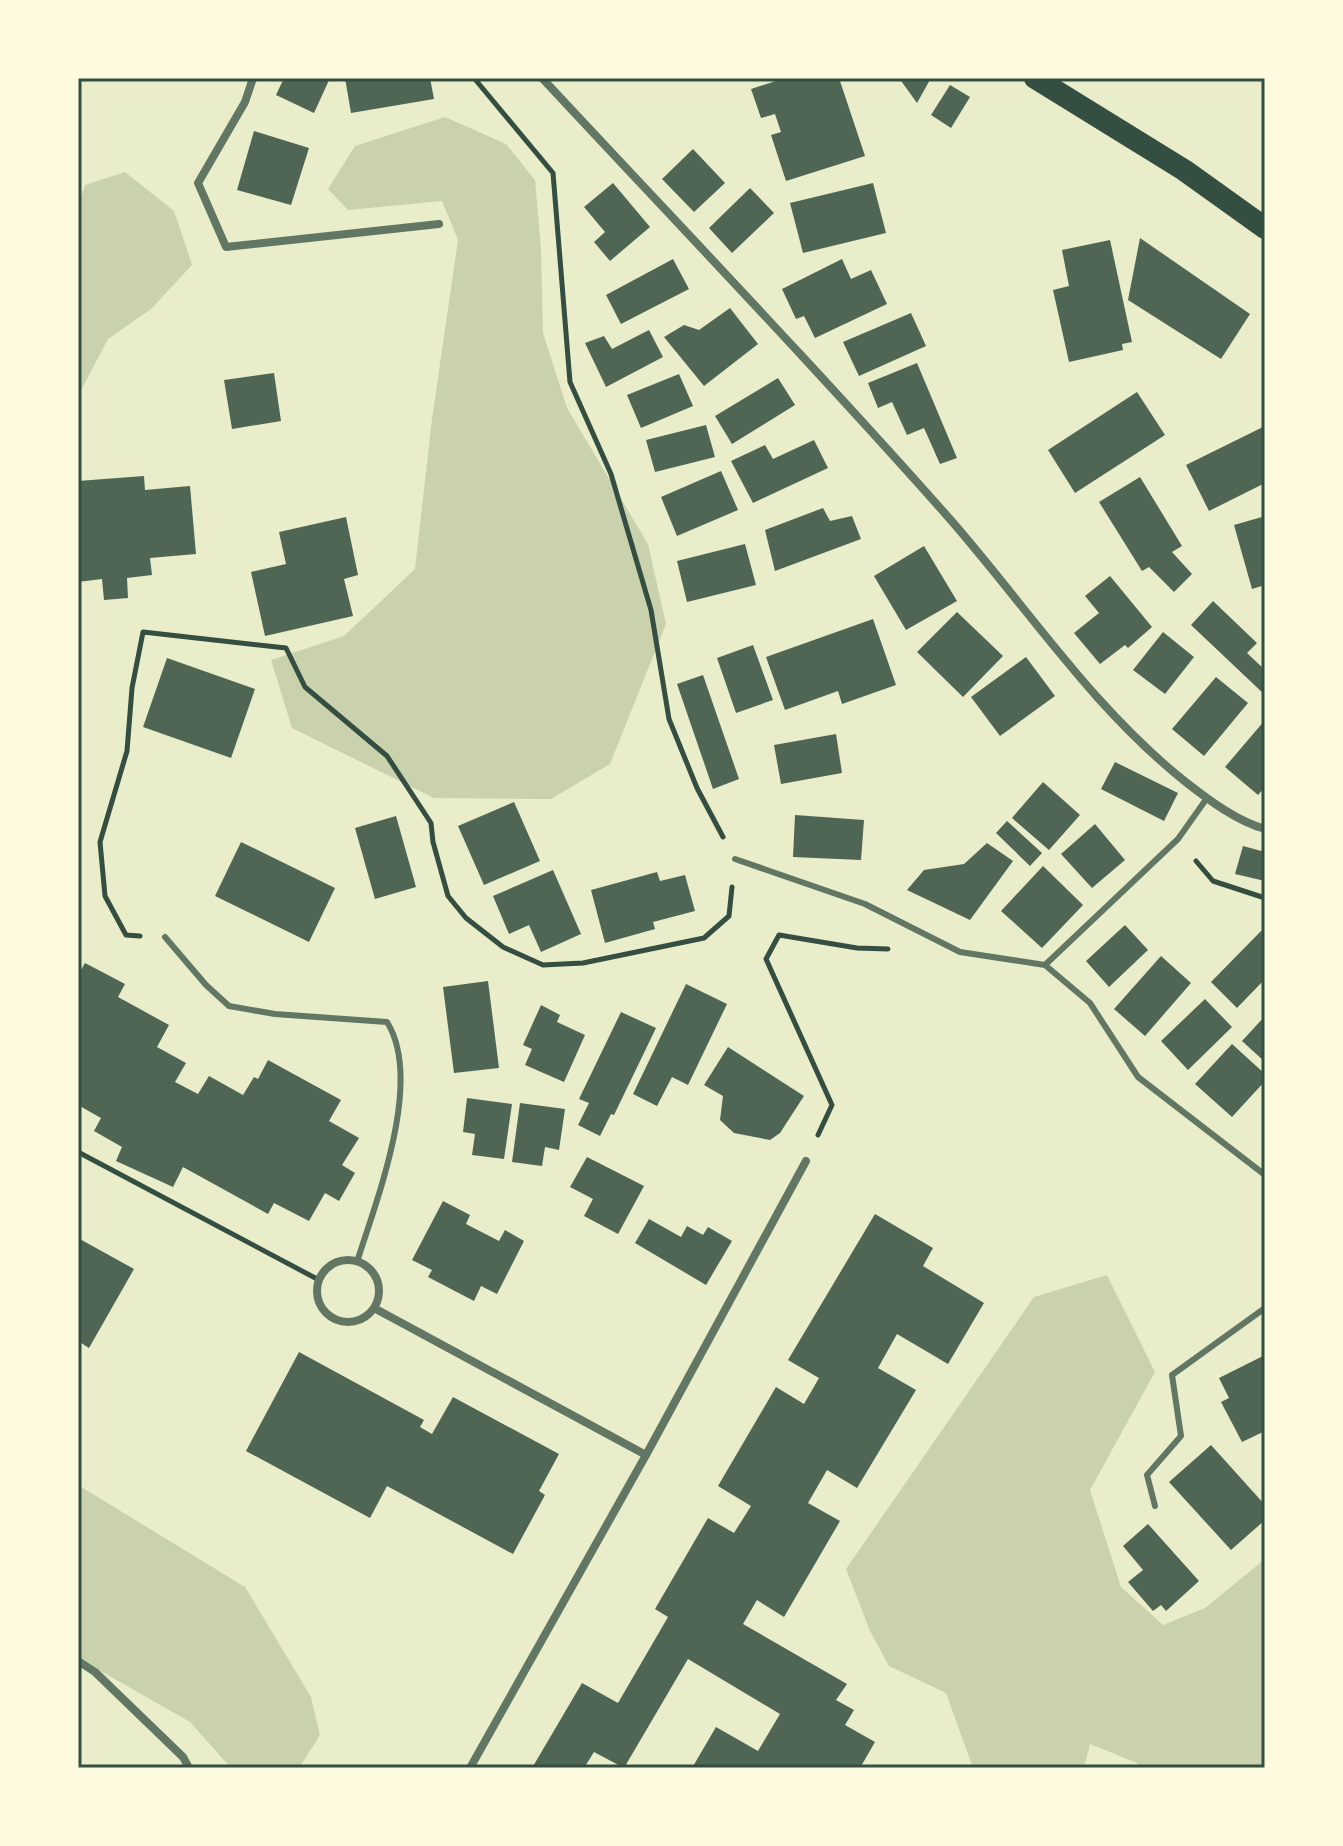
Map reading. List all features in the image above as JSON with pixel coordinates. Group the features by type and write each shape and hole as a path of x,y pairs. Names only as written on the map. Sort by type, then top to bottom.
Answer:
{"highway":[{"path":"1035,78 1184,170 1265,228"}],"street":[{"path":"253,78 245,102 198,183 226,247 439,224"},
{"path":"542,78 950,520 1104,706 1165,765 1207,798 1254,826 1265,829"},
{"path":"470,1768 806,1161"},
{"path":"351,1260 364,1264 374,1274 379,1286 378,1299 374,1308 362,1319 350,1323 339,1321 322,1310 317,1293 319,1280 326,1268 338,1262 351,1260"},
{"path":"374,1308 646,1455"},
{"path":"78,1661 95,1672 183,1757 189,1768"}],"lane":[{"path":"1045,965 1178,839 1207,798"},
{"path":"735,859 865,904 960,952 1045,965 1090,1003 1138,1077 1265,1175"},
{"path":"165,937 206,985 229,1006 275,1014 387,1022 395,1035 401,1089 390,1154 357,1262"},
{"path":"1155,1506 1147,1475 1181,1436 1172,1375 1265,1308"}],"path":[{"path":"165,937 126,935 105,896 100,842 127,751 132,688 143,632 286,648 305,687 387,756 431,823 448,896 466,918 503,947 543,965 583,963 704,938 729,916 735,859 697,788 669,719 651,610 611,474 570,382 553,173 474,78"},
{"path":"1178,839 1213,881 1265,898"},
{"path":"806,1161 832,1105 766,959 779,935 857,948 960,952"},
{"path":"78,1152 319,1280"}],"green space":[{"path":"445,117 506,144 535,180 543,333 567,408 648,544 666,624 610,764 551,799 434,798 292,728 271,660 344,636 415,569 432,419 458,240 442,201 348,210 328,189 355,146"},
{"path":"125,172 174,211 192,265 151,309 108,339 78,396 78,207 85,185"},
{"path":"1107,1275 1155,1372 1090,1490 1121,1587 1163,1625 1205,1608 1265,1559 1265,1768 1139,1768 1137,1763 1090,1744 1084,1768 973,1768 946,1693 889,1666 870,1631 846,1569 1034,1297"},
{"path":"78,1485 245,1587 311,1697 320,1735 299,1768 231,1768 190,1722 78,1658"}],"building":[{"path":"284,78 330,78 314,113 276,95"},
{"path":"345,78 430,78 434,99 351,113"},
{"path":"785,78 839,78 865,156 786,181 771,135 781,132 775,114 761,118 751,89"},
{"path":"899,78 931,78 917,103"},
{"path":"950,85 970,97 951,128 931,115"},
{"path":"254,131 309,148 291,205 237,190"},
{"path":"693,149 725,183 694,212 662,179"},
{"path":"613,183 650,227 610,261 594,242 605,232 584,207"},
{"path":"873,183 886,233 803,253 790,203"},
{"path":"750,188 774,213 732,253 709,228"},
{"path":"1140,238 1250,314 1221,359 1128,300"},
{"path":"1110,240 1132,342 1122,344 1123,350 1069,362 1053,290 1069,286 1062,250"},
{"path":"673,259 689,289 621,324 606,295"},
{"path":"842,259 851,279 871,270 887,304 815,338 804,316 796,319 782,289"},
{"path":"730,308 758,344 704,386 664,337 684,325 699,330"},
{"path":"911,313 926,346 859,376 843,342"},
{"path":"649,330 663,357 606,387 585,343 604,336 612,349"},
{"path":"917,363 957,458 940,464 924,428 907,435 892,402 878,408 868,383"},
{"path":"274,373 281,421 232,429 224,380"},
{"path":"679,374 693,406 641,428 627,395"},
{"path":"778,378 795,405 732,444 715,416"},
{"path":"1137,392 1165,435 1075,493 1048,450"},
{"path":"706,425 715,457 655,472 646,440"},
{"path":"1265,426 1265,483 1209,511 1186,465"},
{"path":"814,440 828,468 753,503 731,461 765,445 773,459"},
{"path":"721,471 738,510 677,536 661,497"},
{"path":"144,476 145,490 190,486 196,554 150,558 152,575 127,578 128,598 104,600 102,579 78,582 78,481"},
{"path":"1140,477 1182,546 1172,552 1192,574 1174,592 1149,567 1142,571 1099,502"},
{"path":"823,508 830,521 852,516 861,539 775,571 765,530"},
{"path":"346,517 358,575 344,579 353,616 265,636 251,572 286,564 279,532"},
{"path":"1262,517 1265,527 1265,585 1252,589 1234,525"},
{"path":"745,544 756,585 687,602 677,561"},
{"path":"924,546 957,601 906,630 874,576"},
{"path":"1110,576 1152,627 1128,648 1125,645 1100,664 1074,633 1099,613 1085,596"},
{"path":"1213,601 1257,643 1247,653 1265,670 1265,695 1191,625"},
{"path":"957,612 1003,656 963,697 917,652"},
{"path":"873,619 896,685 842,704 838,691 785,710 766,657"},
{"path":"1163,632 1194,657 1165,694 1133,670"},
{"path":"753,645 773,700 736,713 717,658"},
{"path":"1026,657 1055,696 1000,736 971,697"},
{"path":"167,658 255,689 231,758 143,727"},
{"path":"703,675 739,779 713,789 677,684"},
{"path":"1216,677 1248,703 1204,756 1172,729"},
{"path":"1265,720 1265,787 1258,795 1225,767"},
{"path":"836,734 842,773 781,784 774,745"},
{"path":"1115,762 1178,793 1164,821 1101,789"},
{"path":"1043,782 1080,815 1049,850 1012,818"},
{"path":"514,802 540,861 484,885 458,826"},
{"path":"795,815 864,820 861,860 793,857"},
{"path":"396,816 416,887 375,899 355,828"},
{"path":"1007,821 1042,853 1030,866 996,833"},
{"path":"1095,824 1125,860 1092,888 1061,854"},
{"path":"241,842 335,888 309,942 215,896"},
{"path":"987,843 1013,861 970,920 907,890 924,870 964,864"},
{"path":"1243,846 1265,852 1265,881 1235,874"},
{"path":"1043,866 1083,905 1042,948 1001,911"},
{"path":"553,870 581,934 541,952 529,925 509,934 493,896"},
{"path":"657,872 660,881 685,875 695,911 653,922 655,929 605,943 591,890"},
{"path":"1125,925 1148,950 1109,987 1086,961"},
{"path":"1261,931 1265,934 1265,979 1237,1008 1211,982"},
{"path":"1161,956 1191,983 1145,1036 1114,1009"},
{"path":"85,963 125,984 118,997 169,1025 157,1047 186,1063 175,1082 198,1094 209,1076 243,1095 254,1077 258,1079 268,1060 341,1100 329,1121 359,1138 342,1165 355,1173 339,1201 325,1193 309,1221 274,1203 268,1214 183,1167 173,1187 116,1161 122,1147 94,1131 101,1118 78,1105 78,975"},
{"path":"488,981 499,1068 454,1073 443,987"},
{"path":"686,984 727,1004 688,1085 672,1077 657,1106 633,1094"},
{"path":"1205,999 1232,1027 1188,1070 1161,1041"},
{"path":"541,1005 560,1015 557,1022 585,1035 564,1082 525,1065 532,1049 523,1045"},
{"path":"621,1012 656,1028 614,1115 611,1114 600,1136 578,1125 589,1103 579,1099"},
{"path":"1265,1016 1265,1062 1242,1041"},
{"path":"1232,1044 1265,1074 1265,1081 1232,1117 1195,1084"},
{"path":"728,1047 804,1096 780,1133 770,1140 734,1133 720,1120 723,1096 704,1085"},
{"path":"467,1098 512,1104 504,1159 472,1155 475,1134 463,1132"},
{"path":"520,1103 565,1109 559,1150 545,1147 542,1166 512,1162"},
{"path":"587,1157 644,1186 618,1234 584,1216 593,1199 570,1187"},
{"path":"443,1201 470,1215 466,1224 499,1241 505,1230 524,1241 497,1294 481,1286 474,1301 428,1277 432,1270 412,1260"},
{"path":"875,1214 933,1248 923,1266 984,1303 948,1364 897,1334 878,1368 916,1390 857,1488 827,1470 808,1503 840,1521 784,1617 757,1600 743,1624 847,1684 836,1700 854,1710 845,1725 875,1742 860,1768 692,1768 716,1727 758,1751 780,1714 688,1659 624,1768 594,1752 584,1768 532,1768 582,1683 618,1703 668,1617 655,1609 708,1518 734,1533 751,1506 718,1486 776,1387 804,1404 819,1378 788,1360"},
{"path":"649,1219 681,1237 687,1226 703,1235 708,1227 732,1241 706,1285 635,1243"},
{"path":"78,1238 134,1269 89,1348 78,1341"},
{"path":"299,1352 424,1420 420,1427 432,1434 453,1397 559,1454 539,1491 545,1495 513,1554 387,1486 370,1518 246,1451"},
{"path":"1265,1355 1265,1431 1242,1442 1221,1402 1229,1398 1219,1378"},
{"path":"1211,1445 1265,1505 1265,1520 1231,1550 1169,1482"},
{"path":"1148,1524 1199,1581 1166,1611 1161,1605 1153,1611 1128,1582 1143,1570 1123,1546"}]}
